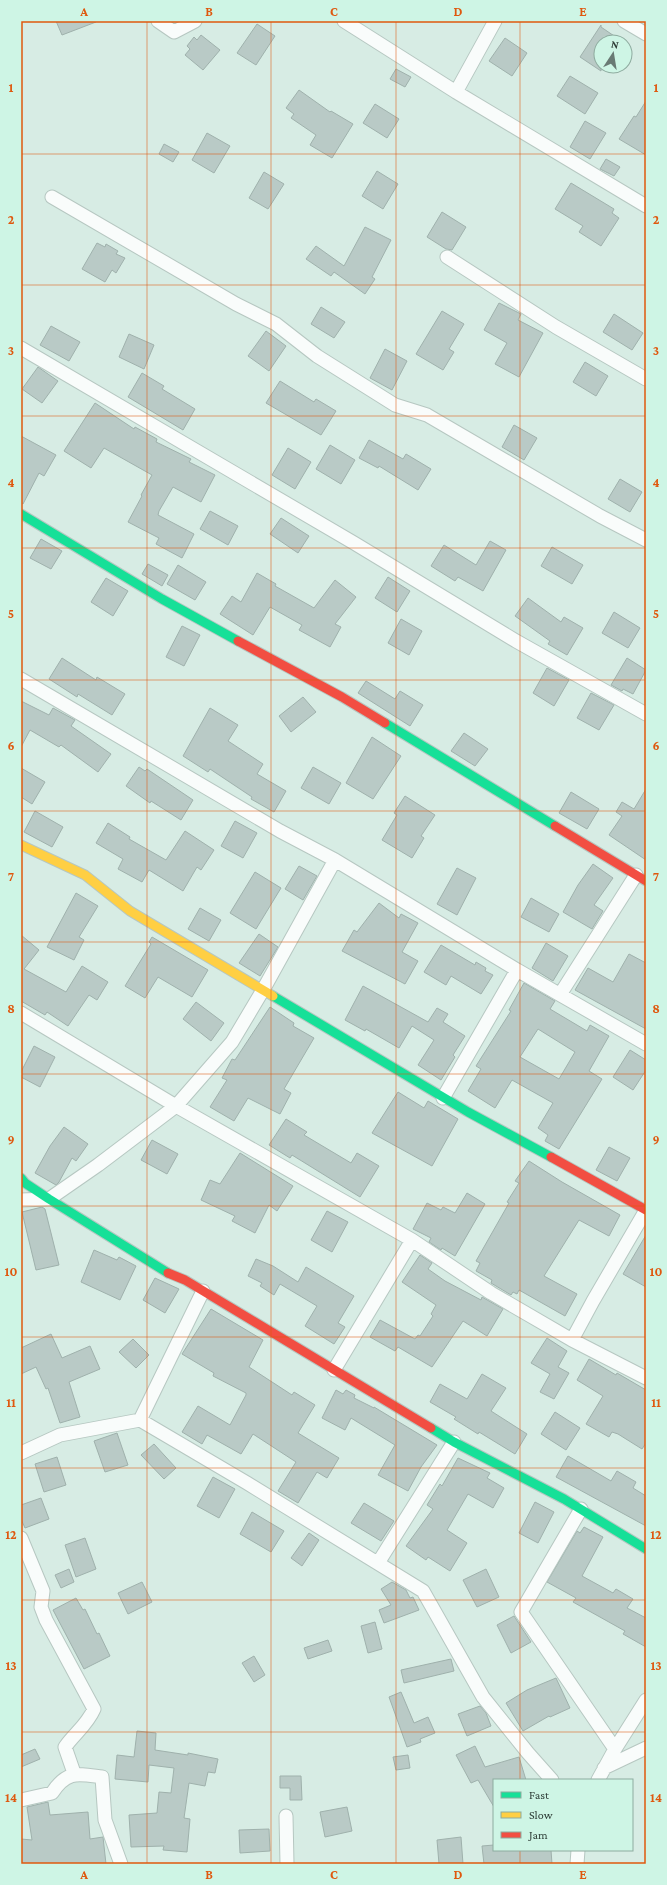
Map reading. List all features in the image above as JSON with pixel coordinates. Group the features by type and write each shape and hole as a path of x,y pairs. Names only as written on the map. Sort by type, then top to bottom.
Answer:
{"street":[{"path":"158,21 174,32 195,21"},
{"path":"344,21 456,92 646,206"},
{"path":"456,92 495,21"},
{"path":"624,21 646,34"},
{"path":"52,197 236,304 276,324 317,356 395,405 428,414 595,513 646,540"},
{"path":"447,258 556,327 646,379"},
{"path":"21,348 354,543 509,637 646,714"},
{"path":"21,514 162,599 342,697 460,770 641,878 561,993"},
{"path":"21,679 273,827 335,860 517,970 561,993 646,1044"},
{"path":"21,845 86,875 130,911 443,1098 646,1210 572,1340"},
{"path":"21,1200 49,1199 98,1165 176,1106 232,1042 263,990 335,860"},
{"path":"443,1098 517,970"},
{"path":"25,1017 176,1106 412,1240 491,1293 572,1340 646,1378"},
{"path":"21,1178 49,1199 168,1273 186,1280 203,1290 454,1442 485,1457 581,1510 646,1549"},
{"path":"334,1370 412,1240"},
{"path":"140,1420 203,1290"},
{"path":"21,1453 60,1435 140,1420 378,1563 423,1591 483,1697 551,1779"},
{"path":"378,1563 454,1442"},
{"path":"581,1510 521,1612 615,1749"},
{"path":"21,1538 43,1591 41,1607 46,1620 94,1709 84,1726 74,1735 65,1747 74,1773"},
{"path":"598,1779 615,1749 646,1700"},
{"path":"604,1768 646,1748"},
{"path":"21,1800 52,1793 59,1782 74,1773 102,1777 105,1820 121,1864"},
{"path":"286,1816 287,1864"},
{"path":"577,1864 578,1851"}],"building":[{"path":"56,21 96,21 96,22 62,35"},
{"path":"257,24 275,36 256,65 237,53"},
{"path":"601,25 601,27 611,34 595,34"},
{"path":"201,35 220,50 203,70 185,55 190,49 187,46 194,37 197,40"},
{"path":"593,37 593,66 580,57"},
{"path":"505,38 527,53 512,76 489,61"},
{"path":"396,69 411,77 405,87 390,79"},
{"path":"570,76 598,93 585,114 557,96"},
{"path":"299,90 330,112 331,111 353,124 332,158 310,145 316,135 291,118 294,114 286,108"},
{"path":"646,101 646,155 619,139"},
{"path":"375,104 399,119 387,138 363,123"},
{"path":"585,121 606,133 590,159 570,147"},
{"path":"207,133 230,146 214,173 192,160"},
{"path":"164,144 179,152 173,162 159,154"},
{"path":"606,159 620,167 614,176 600,169"},
{"path":"377,171 398,184 383,209 362,196"},
{"path":"264,172 284,184 268,209 249,198"},
{"path":"571,183 614,209 612,213 619,218 601,246 579,232 583,226 555,209"},
{"path":"442,212 466,227 452,250 446,249 427,237"},
{"path":"365,227 391,240 372,277 375,279 365,294 334,272 331,276 306,259 316,246 344,266"},
{"path":"97,243 105,247 106,244 118,251 116,254 125,258 116,273 112,270 105,282 82,269"},
{"path":"499,303 521,314 518,320 543,333 519,377 495,364 507,343 484,330"},
{"path":"321,307 345,322 334,338 311,324"},
{"path":"442,311 464,324 449,349 454,352 443,370 416,354"},
{"path":"614,314 643,333 632,350 603,332"},
{"path":"51,326 80,342 69,361 40,345"},
{"path":"266,331 286,346 269,371 248,356"},
{"path":"129,334 154,345 144,369 119,357"},
{"path":"385,349 407,361 392,390 370,378"},
{"path":"585,362 608,376 596,396 573,382"},
{"path":"38,367 58,381 42,403 22,389"},
{"path":"142,373 164,386 162,389 195,409 183,430 128,397"},
{"path":"280,381 314,402 316,399 336,411 321,435 266,403"},
{"path":"95,403 134,429 135,427 157,439 156,442 191,459 189,462 215,475 201,502 173,487 159,511 158,515 194,534 182,558 156,544 159,538 128,522 152,475 104,448 91,468 64,451"},
{"path":"514,425 537,438 524,460 502,447"},
{"path":"21,436 56,455 44,476 39,473 23,504 21,503"},
{"path":"369,440 403,459 406,454 431,469 418,490 379,466 378,468 359,458"},
{"path":"330,445 355,460 341,484 316,469"},
{"path":"288,448 311,462 295,489 272,475"},
{"path":"620,479 642,492 630,512 608,499"},
{"path":"210,511 238,526 228,545 200,529"},
{"path":"281,518 309,536 298,553 270,534"},
{"path":"41,539 62,551 51,569 30,558"},
{"path":"490,541 506,550 483,591 458,577 455,581 431,566 444,545 476,565"},
{"path":"552,547 583,565 572,584 541,566"},
{"path":"148,564 168,575 162,586 142,574"},
{"path":"178,565 206,582 195,600 167,584"},
{"path":"257,573 276,584 275,586 314,608 335,580 356,597 335,624 341,627 330,647 299,630 302,625 270,607 253,635 220,614 232,596 241,602"},
{"path":"388,577 410,591 397,612 375,598"},
{"path":"106,578 128,591 113,616 91,602"},
{"path":"528,598 561,622 564,617 583,628 567,655 548,644 550,641 515,616"},
{"path":"614,612 640,628 628,648 602,633"},
{"path":"401,619 422,631 409,655 388,643"},
{"path":"182,626 200,635 184,666 166,657"},
{"path":"62,658 96,680 97,677 125,694 112,715 78,694 77,697 49,679"},
{"path":"627,658 646,670 633,694 623,689 622,691 611,685"},
{"path":"547,668 569,680 554,706 533,693"},
{"path":"366,681 395,699 400,691 423,705 410,726 358,693"},
{"path":"591,693 614,705 599,730 577,718"},
{"path":"303,697 316,712 291,732 279,716"},
{"path":"21,701 49,715 53,708 75,720 71,726 111,754 98,772 61,745 59,747 30,730 21,747"},
{"path":"210,708 238,725 228,741 263,764 257,774 286,791 274,812 251,799 252,797 210,769 208,772 183,756"},
{"path":"464,733 488,749 475,766 451,751"},
{"path":"372,737 401,756 373,799 346,783"},
{"path":"139,767 145,771 147,769 193,800 181,820 151,801 150,803 126,786"},
{"path":"313,767 341,783 329,804 301,788"},
{"path":"21,768 45,782 32,804 21,797"},
{"path":"646,789 646,860 609,835 622,816 616,812 622,802 634,809"},
{"path":"571,792 599,809 587,829 559,813"},
{"path":"405,796 435,815 421,836 424,838 412,858 382,840 397,815 394,813"},
{"path":"35,811 63,827 52,847 24,832"},
{"path":"235,821 257,833 243,858 221,846"},
{"path":"108,823 130,837 129,839 166,860 185,831 214,850 201,870 197,867 183,891 149,870 142,882 118,869 123,859 96,843"},
{"path":"593,864 613,878 594,905 603,911 592,929 563,912 578,885"},
{"path":"299,866 317,876 303,900 285,889"},
{"path":"457,868 476,878 457,915 437,904"},
{"path":"255,872 281,888 256,929 230,913"},
{"path":"76,893 98,906 79,937 84,940 74,960 47,947"},
{"path":"531,898 559,914 549,932 521,917"},
{"path":"379,903 399,918 401,914 418,923 402,952 418,961 405,984 342,951 354,930 357,932"},
{"path":"200,908 221,920 209,941 188,929"},
{"path":"259,934 278,947 260,976 239,963"},
{"path":"21,935 39,950 24,969 66,992 82,966 108,982 97,1000 89,995 68,1026 47,1012 45,1015 21,1001"},
{"path":"152,937 208,970 192,997 158,977 145,998 125,986 151,944 149,942"},
{"path":"546,943 568,956 553,981 532,968"},
{"path":"441,945 475,965 476,962 486,968 485,971 493,975 481,994 451,976 446,985 424,972"},
{"path":"629,954 646,963 646,1029 575,990 588,968 613,982"},
{"path":"524,983 555,1001 550,1009 587,1031 590,1025 609,1036 589,1071 602,1079 559,1149 545,1141 548,1135 538,1128 553,1103 512,1080 495,1108 468,1091 481,1069 476,1066 511,1011 509,1010","holes":["538,1029 575,1052 559,1079 520,1057"]},
{"path":"363,986 428,1022 437,1008 448,1014 443,1022 465,1036 453,1055 455,1057 441,1080 418,1065 434,1040 412,1026 399,1048 366,1029 365,1031 345,1020"},
{"path":"196,1002 224,1023 211,1041 183,1019"},
{"path":"270,1007 294,1023 293,1026 314,1038 284,1089 291,1093 280,1114 248,1098 234,1121 210,1107 227,1080 222,1078 232,1059 235,1060"},
{"path":"34,1046 55,1057 40,1087 21,1077 21,1072"},
{"path":"630,1050 646,1060 646,1070 633,1090 613,1077"},
{"path":"398,1092 424,1108 428,1101 458,1119 432,1166 372,1133"},
{"path":"286,1119 307,1132 304,1135 351,1163 357,1153 379,1166 360,1197 292,1155 290,1158 269,1145"},
{"path":"64,1127 88,1144 76,1161 72,1158 56,1185 35,1173 50,1146"},
{"path":"152,1140 178,1154 167,1174 141,1160"},
{"path":"609,1147 630,1158 617,1181 596,1170"},
{"path":"240,1153 293,1186 277,1211 269,1205 255,1233 232,1221 235,1216 201,1200 210,1180 220,1184"},
{"path":"529,1161 562,1182 620,1215 609,1236 579,1220 544,1276 577,1294 565,1316 519,1290 517,1294 513,1292 511,1295 491,1283 492,1280 476,1271 480,1263 476,1261 509,1203 507,1202 519,1183 515,1181"},
{"path":"467,1193 485,1204 455,1256 442,1248 441,1250 429,1242 431,1238 413,1229 427,1203 441,1210 443,1207 455,1213"},
{"path":"42,1207 45,1209 59,1265 36,1270 22,1212"},
{"path":"327,1211 348,1222 332,1252 311,1240"},
{"path":"646,1235 646,1287 623,1274"},
{"path":"94,1250 117,1260 119,1257 136,1266 120,1300 81,1282"},
{"path":"420,1255 432,1263 428,1269 445,1281 481,1300 482,1297 503,1309 487,1336 463,1321 432,1367 398,1347 395,1351 370,1337 380,1320 415,1339 418,1335 420,1336 433,1316 431,1314 436,1305 402,1282"},
{"path":"256,1259 273,1266 298,1282 306,1267 354,1296 338,1323 345,1327 334,1344 305,1326 317,1306 280,1284 274,1295 260,1286 262,1283 248,1276"},
{"path":"155,1278 179,1289 165,1313 143,1300"},
{"path":"211,1309 263,1340 249,1367 292,1395 294,1392 315,1405 298,1433 339,1458 327,1478 317,1472 298,1503 278,1491 296,1462 253,1434 241,1454 207,1435 202,1444 182,1432 198,1406 230,1425 246,1395 246,1393 213,1376 214,1373 182,1354"},
{"path":"51,1334 62,1358 90,1346 100,1369 69,1382 80,1417 60,1423 48,1388 46,1389 36,1367 21,1374 21,1348"},
{"path":"547,1338 567,1351 558,1367 569,1373 554,1399 540,1392 550,1374 531,1363"},
{"path":"133,1339 149,1355 136,1368 119,1352"},
{"path":"589,1359 646,1390 646,1443 642,1449 618,1434 612,1432 609,1437 586,1424 603,1396 577,1380"},
{"path":"482,1374 506,1388 491,1411 527,1434 515,1454 479,1432 478,1434 454,1419 456,1417 430,1402 440,1384 467,1399"},
{"path":"336,1390 343,1394 346,1390 355,1395 354,1398 374,1407 437,1445 421,1467 408,1491 378,1475 395,1445 351,1418 345,1430 322,1418"},
{"path":"555,1412 580,1428 566,1450 541,1434"},
{"path":"117,1433 128,1465 105,1472 94,1441"},
{"path":"154,1444 176,1468 164,1479 141,1455"},
{"path":"568,1456 611,1481 617,1471 636,1482 633,1488 646,1496 646,1526 556,1477"},
{"path":"57,1457 66,1485 44,1492 35,1464"},
{"path":"458,1458 490,1473 487,1478 504,1488 493,1508 468,1494 447,1530 467,1543 450,1571 428,1557 426,1560 406,1546 433,1509 427,1505 440,1484 442,1486"},
{"path":"213,1477 235,1489 219,1518 197,1506"},
{"path":"41,1498 49,1519 25,1528 21,1519 21,1505"},
{"path":"535,1502 554,1512 538,1543 519,1533"},
{"path":"364,1503 394,1521 381,1541 351,1523"},
{"path":"252,1512 284,1531 271,1552 240,1534"},
{"path":"584,1527 603,1537 582,1576 613,1593 616,1589 633,1599 627,1608 646,1618 646,1647 623,1634 625,1631 573,1602 576,1598 547,1582 577,1531 580,1533"},
{"path":"309,1533 319,1540 302,1566 291,1558"},
{"path":"85,1538 96,1569 76,1577 65,1545"},
{"path":"69,1569 74,1582 61,1588 55,1575"},
{"path":"486,1569 499,1597 477,1607 463,1580"},
{"path":"142,1582 152,1602 128,1614 118,1593"},
{"path":"392,1582 406,1590 410,1598 413,1597 419,1610 384,1623 379,1610 391,1605 381,1589"},
{"path":"76,1598 83,1610 85,1609 110,1656 84,1669 53,1610"},
{"path":"514,1616 531,1642 511,1653 497,1625"},
{"path":"375,1622 382,1649 368,1653 361,1626"},
{"path":"328,1640 332,1651 308,1659 304,1648"},
{"path":"254,1656 265,1675 254,1682 242,1663"},
{"path":"451,1659 454,1671 404,1683 401,1670"},
{"path":"556,1678 570,1708 550,1717 549,1716 523,1731 506,1703 527,1690"},
{"path":"401,1692 414,1723 428,1717 435,1733 420,1739 421,1742 407,1747 389,1697"},
{"path":"480,1706 486,1713 491,1726 467,1736 458,1714"},
{"path":"137,1731 156,1733 155,1750 188,1755 188,1753 218,1759 215,1773 208,1772 205,1786 189,1783 184,1818 190,1819 187,1852 163,1850 164,1846 131,1847 129,1815 157,1813 159,1792 171,1793 174,1768 149,1765 148,1782 115,1779 117,1755 134,1757"},
{"path":"475,1746 485,1767 519,1757 526,1779 493,1779 493,1805 478,1780 471,1783 456,1755"},
{"path":"35,1749 40,1759 21,1767 21,1755"},
{"path":"408,1755 410,1768 396,1770 393,1757"},
{"path":"280,1776 301,1776 302,1800 290,1800 290,1788 280,1788"},
{"path":"48,1802 50,1815 88,1812 90,1839 103,1837 106,1864 21,1864 21,1839 32,1840 27,1807"},
{"path":"347,1807 352,1831 325,1837 320,1812"},
{"path":"269,1829 270,1851 240,1853 239,1830"},
{"path":"461,1837 463,1864 439,1864 437,1840"},
{"path":"493,1845 493,1851 551,1851 552,1864 484,1864 482,1846"}],"traffic: fast":[{"path":"21,514 162,599 238,641"},
{"path":"385,723 555,826"},
{"path":"273,996 468,1112 551,1157"},
{"path":"21,1178 25,1183 49,1199 168,1273"},
{"path":"431,1428 454,1442 564,1499 646,1549"}],"traffic: slow":[{"path":"21,845 85,875 130,911 273,996"}],"traffic: jam":[{"path":"238,641 342,697 385,723"},
{"path":"555,826 646,881"},
{"path":"551,1157 646,1210"},
{"path":"168,1273 185,1280 431,1428"}]}
